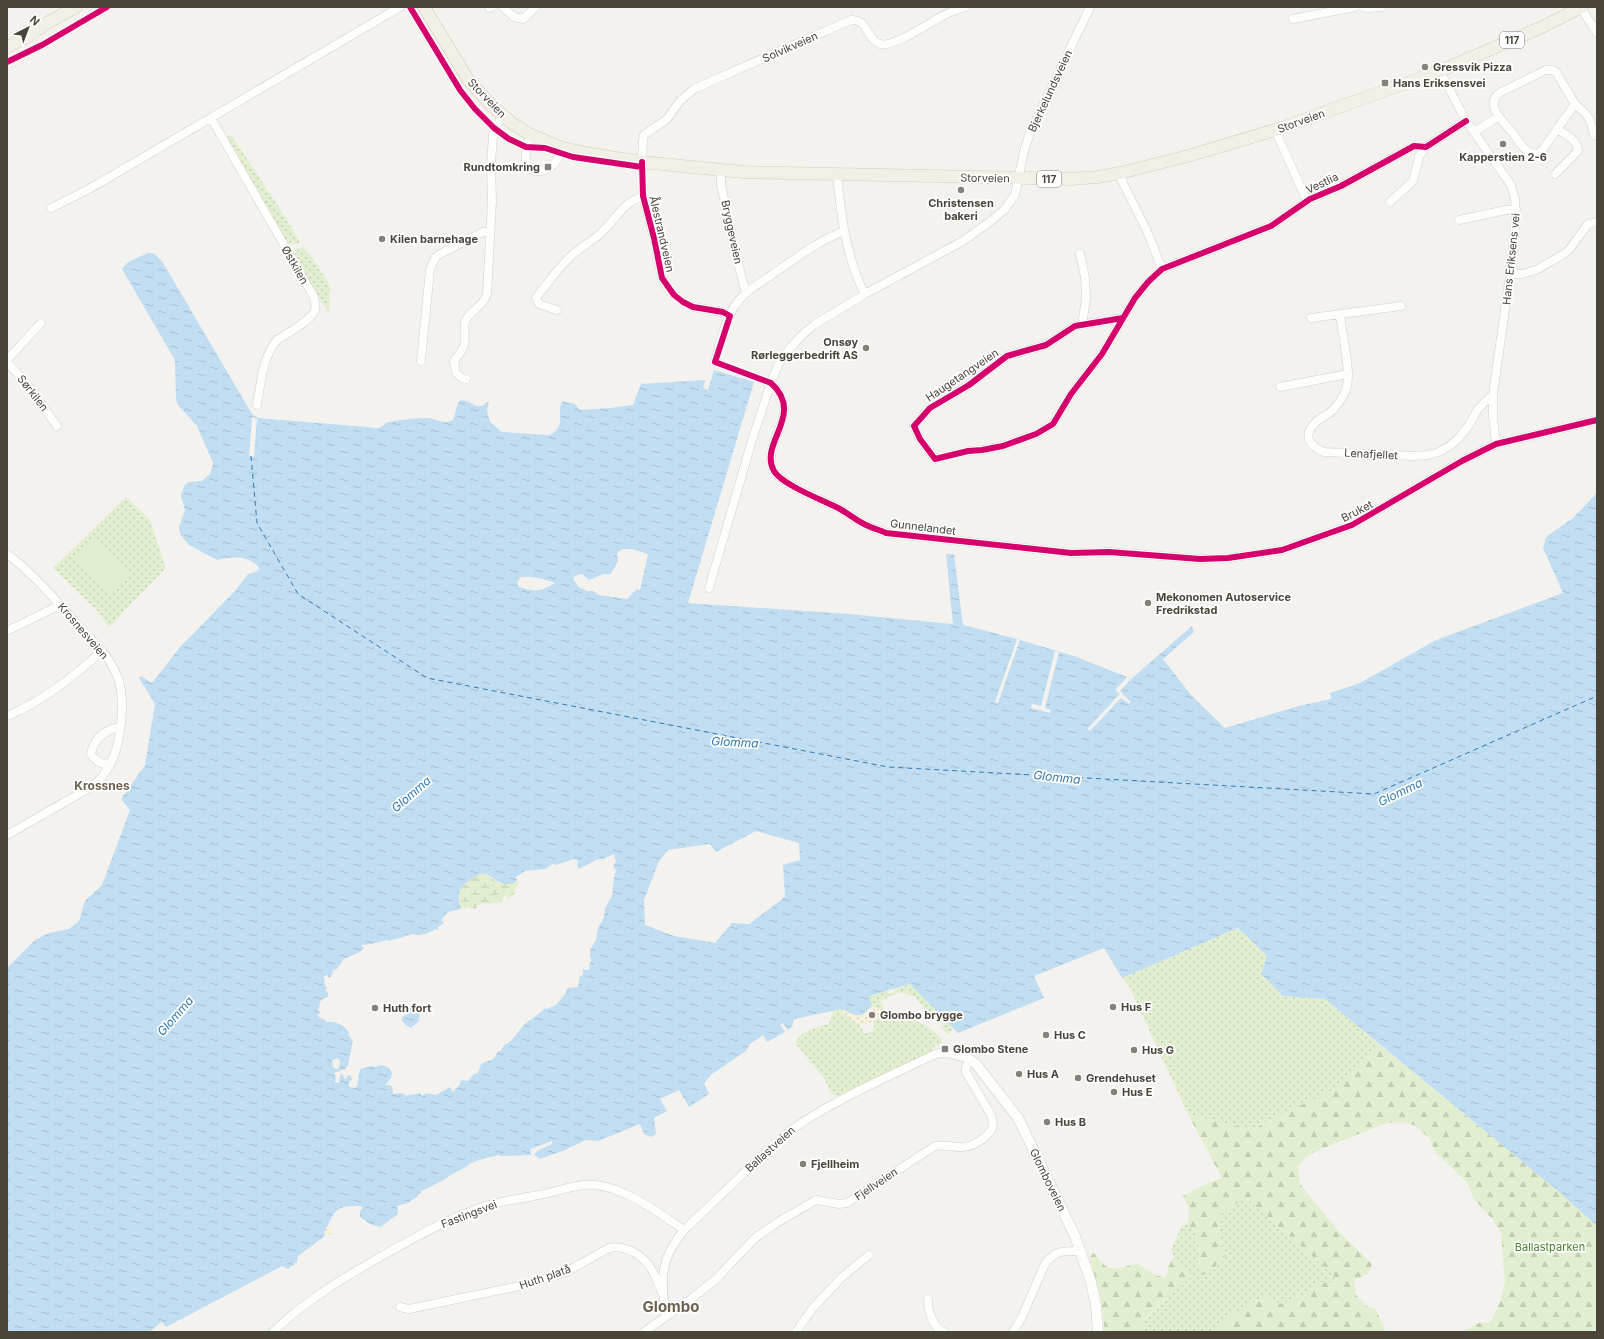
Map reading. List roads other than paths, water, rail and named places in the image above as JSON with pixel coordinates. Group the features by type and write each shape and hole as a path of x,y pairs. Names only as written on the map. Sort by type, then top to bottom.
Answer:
{"main road":[{"path":"7,47 25,38 63,10 76,7"},
{"name":"Storveien","path":"424,7 469,81 482,96 502,116 531,135 563,148 642,162 722,171 1019,179 1070,179 1097,177 1120,173 1188,156 1275,130 1440,71 1540,28 1582,7"},
{"path":"7,39 47,23"}],"street":[{"path":"51,208 87,190 400,7"},
{"path":"503,7 514,17 523,19 536,7"},
{"name":"Solvikveien","path":"642,162 644,135 667,119 680,101 694,89 851,20 861,22 876,42 885,45 914,33 939,17 965,7"},
{"name":"Bjerkelundsveien","path":"1019,179 1024,151 1030,133 1090,7"},
{"path":"1293,19 1355,7"},
{"path":"1363,7 1382,7"},
{"path":"1582,7 1597,33"},
{"path":"1575,104 1543,149 1536,155 1530,154 1523,148 1498,117 1494,104 1497,95 1546,70 1551,70 1556,72 1575,104 1589,116 1592,122 1594,135"},
{"name":"Hans Eriksens vei","path":"1440,71 1466,121 1511,185 1516,208 1510,274 1493,394 1493,416 1496,444"},
{"path":"466,379 462,378 456,373 454,361 464,347 464,326 466,321 469,316 481,306 487,294 489,231 492,201 491,164 493,136 494,128 502,116"},
{"path":"1474,132 1498,117"},
{"name":"Østkilen","path":"211,118 314,297 316,304 316,309 312,316 277,340 274,344 265,362 257,405"},
{"name":"Vestlia","path":"1162,269 1271,226 1307,201 1342,186 1414,146 1426,147 1466,121"},
{"path":"1555,174 1578,150 1574,140 1557,129"},
{"path":"1275,130 1307,201"},
{"path":"531,135 526,147 525,156 527,165 532,170 538,172 556,162 563,148"},
{"path":"1390,202 1413,181 1419,156 1426,147"},
{"name":"Bryggeveien","path":"722,171 721,184 735,252 746,293"},
{"path":"1120,173 1122,181 1146,230 1162,269 1148,282 1135,298 1123,318"},
{"path":"837,175 844,231 858,281 865,294"},
{"path":"709,588 753,437 771,383 782,358 801,336 814,325 865,294 963,240 991,222 1005,209 1016,194 1019,179"},
{"name":"Ålestrandveien","path":"557,310 539,304 536,298 538,294 566,260 582,246 604,231 625,206 643,196 654,238 662,278 666,286 674,295 692,307 723,312 730,316"},
{"path":"1459,220 1516,208"},
{"path":"1510,274 1522,274 1536,270 1564,254 1575,243 1588,224 1597,222"},
{"path":"421,361 430,270 432,263 440,254 483,232 489,231"},
{"path":"715,362 734,307 746,293 804,252 833,235 844,231"},
{"path":"1080,254 1085,277 1086,298 1082,325"},
{"path":"1310,318 1401,306"},
{"name":"Lenafjellet","path":"1340,315 1348,374 1347,386 1340,402 1332,411 1315,423 1309,432 1309,442 1313,448 1324,452 1413,456 1428,455 1439,452 1459,438 1469,425 1478,408 1493,394"},
{"name":"Haugetangveien","path":"1123,318 1117,332 1071,394 1053,424 1036,434 1003,446 968,451 935,459 920,439 914,426 930,408 969,385 1007,356 1046,345 1076,326 1123,318"},
{"name":"Sørkilen","path":"41,323 7,361 27,384 57,426"},
{"path":"1280,387 1348,374"},
{"name":"Gunnelandet","path":"771,383 777,389 784,403 784,416 772,455 774,471 780,478 842,510 866,525 886,533 946,540 1071,553 1109,552"},
{"name":"Bruket","path":"1109,552 1200,559 1228,558 1282,550 1352,525 1496,444 1597,420"},
{"name":"Krosnesveien","path":"7,554 31,575 102,651 113,667 119,680 122,694 119,743 110,765 101,778 93,786 7,835"},
{"path":"7,631 60,605"},
{"path":"7,716 26,708 47,695 82,669 102,651"},
{"path":"110,765 102,764 95,760 91,754 92,747 102,734 110,729 120,727"},
{"name":"Ballastveien","path":"666,1316 663,1295 665,1260 674,1241 783,1136 799,1124 830,1105 929,1057 939,1053 955,1054"},
{"name":"Glomboveien","path":"955,1054 970,1059 982,1070 1018,1118 1075,1236 1095,1297 1098,1332"},
{"name":"Fjellveien","path":"644,1332 715,1280 755,1238 778,1222 816,1200 843,1204 856,1198 935,1146 965,1147 982,1139 988,1133 993,1123 991,1115 966,1072 966,1067 970,1059"},
{"name":"Fastingsvei","path":"273,1332 307,1302 410,1240 480,1207 581,1186 596,1185 612,1189 635,1199 684,1230"},
{"name":"Huth platå","path":"400,1307 409,1309 524,1285 566,1272 609,1248 615,1247 624,1248 636,1254 647,1263 653,1271 663,1295"},
{"path":"1012,1332 1022,1317 1045,1264 1050,1257 1060,1251 1080,1251"},
{"path":"796,1332 812,1309 842,1277 869,1255"},
{"path":"928,1299 931,1318 937,1328 944,1332"}],"water":[{"name":"Glomma","path":"148,253 153,253 161,260 252,414 258,418 378,428 386,423 400,420 428,418 446,422 453,420 458,403 461,400 478,406 481,406 489,401 487,410 490,422 502,432 549,435 555,432 558,428 560,423 560,409 563,401 575,404 580,410 633,405 641,384 705,380 703,388 708,390 714,370 754,382 688,603 849,614 953,624 946,554 954,554 963,625 1074,656 1127,677 1130,680 1192,626 1194,632 1163,659 1191,695 1225,728 1299,706 1331,699 1330,693 1360,683 1436,640 1563,593 1543,548 1546,537 1573,518 1597,493 1597,1226 1558,1191 1325,999 1283,996 1261,974 1267,956 1238,928 1122,978 1104,948 1034,976 1044,998 958,1033 910,984 869,996 872,1006 862,1015 854,1015 842,1009 794,1019 792,1027 788,1030 783,1023 780,1025 785,1032 767,1042 763,1035 750,1044 746,1051 712,1074 704,1083 709,1094 689,1107 679,1090 660,1099 667,1111 654,1118 656,1134 651,1137 644,1134 640,1124 598,1141 586,1140 565,1150 540,1159 533,1154 499,1155 478,1160 421,1191 418,1196 408,1203 397,1206 398,1214 380,1227 370,1224 360,1217 360,1211 363,1207 361,1206 340,1208 331,1219 325,1231 325,1236 298,1256 297,1262 288,1269 282,1266 166,1327 162,1322 149,1332 7,1332 7,968 35,940 49,933 69,929 79,921 85,901 102,885 130,810 121,799 145,765 155,704 139,678 141,676 152,683 180,647 235,591 248,574 256,572 260,569 256,564 246,559 235,557 217,560 189,545 180,534 179,528 185,510 181,496 184,486 189,482 202,481 210,474 213,463 197,426 179,406 176,400 175,360 122,269 130,261","holes":["622,549 632,549 648,554 640,590 637,589 627,599 599,595 593,591 587,591 579,587 573,579 575,576 582,574 589,580 604,574 611,574 618,561 617,553","521,577 525,577 538,578 555,583 542,590 529,590 519,587 517,582","756,831 799,843 800,860 783,865 785,897 749,924 732,923 715,943 674,936 645,925 644,900 659,861 668,850 710,844 716,852","614,854 615,860 617,861 613,866 616,871 612,896 605,908 604,917 598,928 596,940 590,950 590,958 592,960 589,970 583,969 583,975 580,976 578,987 567,988 566,993 556,1005 547,1009 545,1008 527,1022 512,1040 504,1045 501,1051 498,1051 493,1059 481,1064 478,1073 474,1074 468,1081 461,1080 459,1086 453,1092 450,1087 436,1095 427,1094 422,1096 420,1093 405,1096 405,1094 400,1093 393,1094 392,1086 385,1085 391,1078 392,1073 389,1068 382,1065 360,1069 357,1086 355,1088 349,1087 349,1082 352,1080 351,1076 349,1075 347,1076 346,1080 341,1073 339,1083 335,1082 336,1078 334,1073 345,1069 348,1065 353,1041 348,1035 349,1033 347,1030 342,1026 334,1022 327,1022 317,1015 320,1013 318,1010 320,1001 328,997 328,993 325,990 327,988 323,977 327,975 330,978 334,969 336,970 344,959 360,952 364,948 361,945 387,940 389,941 413,934 421,935 435,929 437,930 439,926 443,924 444,922 441,920 448,912 461,909 459,899 461,888 476,876 481,874 484,873 504,884 508,884 517,881 516,877 525,871 545,869 553,864 556,865 574,859 578,861 577,866 579,869 596,860 603,859","338,1058 340,1061 339,1068 336,1069 333,1067 332,1061"]},
{"path":"414,1008 420,1013 419,1021 411,1028 402,1021 402,1017 408,1014 409,1009"}],"place":[{"name":"Gressvik Pizza","path":"1425,67"},
{"name":"Hans Eriksensvei","path":"1385,83"},
{"name":"Kapperstien 2-6","path":"1503,144"},
{"name":"Rundtomkring","path":"548,167"},
{"name":"Christensen bakeri","path":"961,190"},
{"name":"Kilen barnehage","path":"382,239"},
{"name":"Onsøy Rørleggerbedrift AS","path":"866,348"},
{"name":"Mekonomen Autoservice Fredrikstad","path":"1148,603"},
{"name":"Hus F","path":"1113,1007"},
{"name":"Huth fort","path":"375,1008"},
{"name":"Glombo brygge","path":"872,1015"},
{"name":"Hus C","path":"1046,1035"},
{"name":"Glombo Stene","path":"945,1049"},
{"name":"Hus G","path":"1134,1050"},
{"name":"Hus A","path":"1019,1074"},
{"name":"Grendehuset","path":"1078,1078"},
{"name":"Hus E","path":"1114,1092"},
{"name":"Hus B","path":"1047,1122"},
{"name":"Fjellheim","path":"803,1164"}],"district":[{"name":"Krossnes","path":"102,785"},
{"name":"Glombo","path":"671,1306"}],"park label":[{"name":"Ballastparken","path":"1550,1247"}]}
